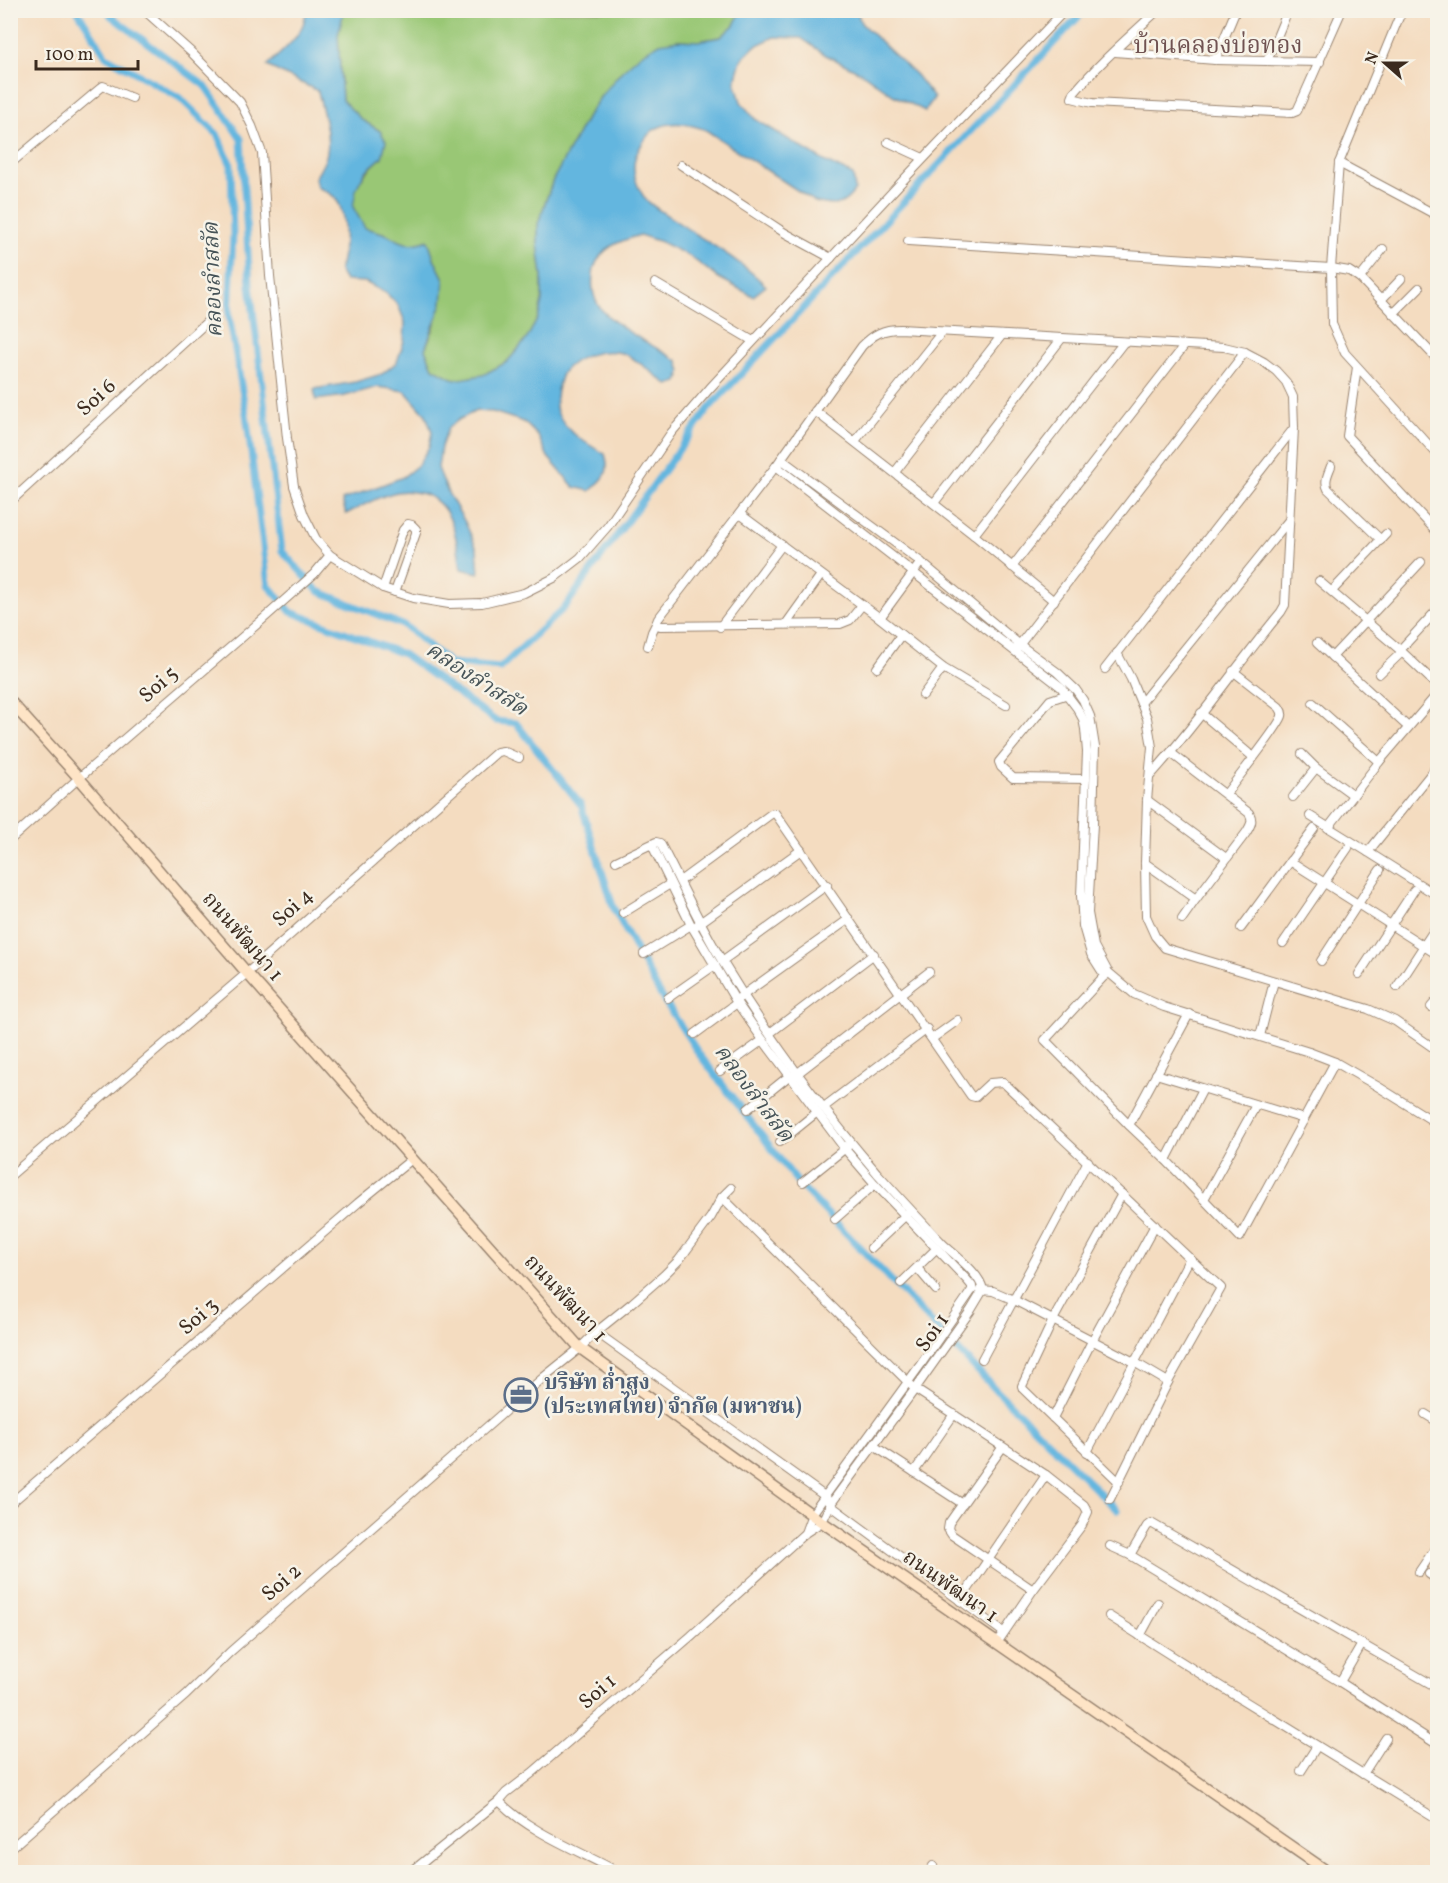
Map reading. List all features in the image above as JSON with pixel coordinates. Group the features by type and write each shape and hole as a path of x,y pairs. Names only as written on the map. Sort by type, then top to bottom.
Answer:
{"main road":[{"name":"ถนนพัฒนา 1","path":"10,701 247,973 580,1348 812,1515 1328,1872"}],"street":[{"path":"144,10 191,52 240,102 252,126 261,153 272,296 287,438 294,486 304,515 316,538 330,555 383,588 413,598 449,604 483,603 524,593 554,578 580,558 608,526 682,419 923,159 1065,10"},
{"path":"1158,10 1102,62 1074,93 1072,98 1074,100 1092,103 1292,113 1297,111 1342,10"},
{"path":"1215,60 1236,11 1226,10"},
{"path":"1268,61 1288,10"},
{"path":"1390,10 1402,13 1339,163 1331,268 1332,324 1344,353 1437,455"},
{"path":"1115,52 1215,60 1320,62"},
{"path":"10,164 103,86 132,98"},
{"path":"888,142 923,159"},
{"path":"1339,163 1437,216"},
{"path":"681,165 785,233 831,258"},
{"path":"908,241 1349,271 1360,278 1437,360"},
{"path":"1360,278 1383,249"},
{"path":"1381,300 1401,279"},
{"path":"655,283 753,341"},
{"path":"1393,314 1419,288"},
{"name":"Soi 6","path":"10,502 209,320"},
{"path":"648,646 658,619 779,463 862,346 874,335 887,329 1224,347 1245,352 1275,371 1286,382 1293,397 1294,428 1285,605 1150,777"},
{"path":"855,441 942,332"},
{"path":"895,472 1002,335"},
{"path":"934,503 1062,338"},
{"path":"974,535 1124,342"},
{"path":"1012,567 1185,345"},
{"path":"1020,645 1245,352"},
{"path":"1357,367 1347,436 1437,533"},
{"path":"815,411 934,503 1054,601"},
{"path":"1105,669 1294,428"},
{"path":"779,463 921,562 1020,645 1068,694 1083,719 1087,753 1081,896 1083,926 1091,954 1107,974 1134,994 1164,1007 1261,1034 1335,1062 1437,1124"},
{"path":"779,463 914,572 1057,672 1083,700 1090,716 1095,747 1088,913 1094,946 1107,974"},
{"path":"1331,466 1327,476 1328,489 1383,537 1332,591"},
{"path":"740,514 943,668 1006,705"},
{"path":"1141,703 1289,519"},
{"path":"383,588 403,530 408,524 412,525 416,533 395,592"},
{"path":"720,627 782,545"},
{"name":"Soi 5","path":"10,840 314,574 330,555"},
{"path":"880,618 921,562"},
{"path":"1332,657 1420,562"},
{"path":"786,624 821,575"},
{"path":"1320,581 1401,651 1434,683 1437,673"},
{"path":"656,624 660,626 720,627 845,623 862,605"},
{"path":"1379,674 1437,609"},
{"path":"878,668 902,635"},
{"path":"1317,642 1408,726"},
{"path":"1117,653 1147,717 1152,747 1145,863 1146,916 1155,936 1165,948 1368,1010 1395,1021 1437,1051"},
{"path":"923,695 943,668"},
{"path":"1226,794 1282,717 1279,707 1233,672"},
{"path":"1328,828 1408,726 1437,693"},
{"path":"1068,694 1050,700 999,762 1013,778 1086,779"},
{"path":"1312,703 1379,762"},
{"path":"1202,713 1253,757"},
{"name":"Soi 4","path":"10,1176 247,973 497,752 503,751 519,758"},
{"path":"1171,753 1250,813 1252,819 1246,833 1182,918"},
{"path":"1302,754 1316,768 1353,795"},
{"path":"1368,852 1437,765"},
{"path":"1293,797 1316,768"},
{"path":"1147,800 1226,858"},
{"path":"680,881 775,813 927,1029 971,1096 975,1097 990,1083 1003,1082 1221,1288 1168,1382 1110,1499"},
{"path":"1310,816 1437,896"},
{"path":"1084,825 1093,824"},
{"path":"1241,928 1314,829"},
{"path":"616,861 660,843 700,920 737,1003 763,1040 824,1107 875,1184 976,1276 982,1284 982,1293"},
{"path":"652,845 692,925 771,1035 816,1113 908,1213 936,1249 972,1286 972,1290 982,1293 993,1290 1134,1362 1168,1382"},
{"path":"1283,943 1348,848"},
{"path":"644,954 700,920 800,849"},
{"path":"1290,861 1437,955"},
{"path":"1145,863 1196,899"},
{"path":"1321,961 1380,870"},
{"path":"623,913 670,884"},
{"path":"668,998 826,884"},
{"path":"1359,974 1414,890"},
{"path":"695,1034 850,921"},
{"path":"1397,987 1437,924"},
{"path":"771,1035 875,956"},
{"path":"748,1109 928,972"},
{"path":"1107,974 1045,1040 1241,1237 1335,1062"},
{"path":"1261,1034 1274,981"},
{"path":"1431,1007 1437,999"},
{"path":"1129,1125 1189,1014"},
{"path":"933,1038 958,1020"},
{"path":"824,1107 927,1029"},
{"path":"720,1071 763,1040"},
{"path":"1156,1074 1304,1119"},
{"path":"1166,1160 1203,1089"},
{"path":"1204,1200 1256,1105"},
{"path":"780,1142 816,1113"},
{"path":"803,1182 848,1146"},
{"name":"Soi 3","path":"10,1504 357,1203 412,1159"},
{"path":"982,1359 1088,1161"},
{"path":"835,1219 875,1184"},
{"name":"Soi 2","path":"10,1849 186,1695 230,1652 664,1275 679,1260 711,1217 722,1197 731,1188"},
{"path":"1119,1482 1022,1386 1053,1320 1122,1194"},
{"path":"722,1197 915,1389 1046,1476 1084,1505 1088,1512 1082,1525 997,1643"},
{"path":"872,1248 908,1213"},
{"path":"1053,1418 1155,1225"},
{"path":"901,1283 918,1269 936,1249"},
{"path":"1087,1452 1190,1258"},
{"path":"918,1269 936,1290"},
{"name":"Soi 1","path":"805,1533 812,1515 972,1290"},
{"name":"Soi 1","path":"411,1872 532,1773 691,1636 805,1533 822,1522 830,1505 982,1293"},
{"path":"596,1332 826,1497 830,1505 1003,1632"},
{"path":"914,1472 954,1414"},
{"path":"1425,1414 1437,1422"},
{"path":"874,1446 963,1504"},
{"path":"1002,1448 949,1523 948,1529 952,1535 1033,1590"},
{"path":"960,1601 1046,1476"},
{"path":"1130,1555 1151,1523 1437,1688"},
{"path":"1419,1572 1437,1544"},
{"path":"1110,1546 1130,1555 1340,1682 1437,1745"},
{"path":"1429,1574 1437,1580"},
{"path":"1140,1636 1158,1603"},
{"path":"1109,1616 1437,1820"},
{"path":"1340,1682 1362,1644"},
{"path":"1363,1774 1386,1738"},
{"path":"1301,1771 1317,1746"},
{"path":"499,1801 509,1812 533,1827 618,1872"}],"green space":[{"path":"344,11 741,11 734,25 721,37 698,41 678,40 622,71 601,96 553,180 538,224 542,302 538,318 526,340 507,362 483,375 455,380 433,368 425,349 434,328 444,279 428,241 416,245 403,244 386,234 365,228 354,209 353,199 357,185 382,157 380,131 362,120 342,100 338,35"}],"water":[{"path":"306,11 344,11 338,35 342,100 362,120 380,131 386,141 382,157 365,172 356,189 353,207 365,228 407,243 428,240 444,279 442,303 425,349 433,368 455,380 483,375 507,362 526,340 538,318 542,302 538,224 553,180 601,96 622,71 641,54 660,43 721,37 734,25 741,11 857,11 861,23 916,75 934,98 925,111 893,95 862,73 826,55 801,38 774,37 755,46 741,60 735,81 741,102 755,119 824,161 853,175 855,190 842,203 833,205 815,202 706,130 675,124 657,128 649,134 636,155 634,167 638,185 646,200 733,259 766,286 753,296 719,278 689,256 661,242 640,235 612,246 601,255 593,274 593,290 598,305 608,316 637,337 678,361 681,372 678,382 668,385 633,358 614,352 598,353 582,358 568,366 563,372 557,392 557,412 572,432 605,454 607,461 605,475 590,491 574,487 548,457 538,436 524,422 493,412 476,411 448,428 441,447 438,468 448,493 477,549 479,573 461,569 452,523 440,504 431,497 413,492 396,492 346,514 342,500 403,477 418,465 429,447 432,432 426,415 405,391 378,387 345,396 316,400 314,389 355,382 382,374 397,362 404,341 405,322 398,305 386,293 365,282 345,281 339,271 344,245 343,216 337,200 317,187 315,178 325,159 328,145 318,91 267,66 297,35 305,20"}],"waterway":[{"name":"คลองลำสลัด","path":"77,10 106,56 180,98 217,134 231,165 233,235 229,315 246,413 268,585 291,612 403,654 496,721 516,723 581,805 614,909 660,994 699,1054 799,1184 997,1391 1117,1510"},
{"path":"108,10 111,16 205,86 241,139 250,285 282,551 318,591 405,626 450,663 500,668 565,607 710,407 1085,10"}],"place":[{"name":"บริษัท ล่ำสูง (ประเทศไทย) จำกัด (มหาชน)","path":"521,1395"}],"district":[{"name":"บ้านคลองบ่อทอง","path":"1218,47"}]}
